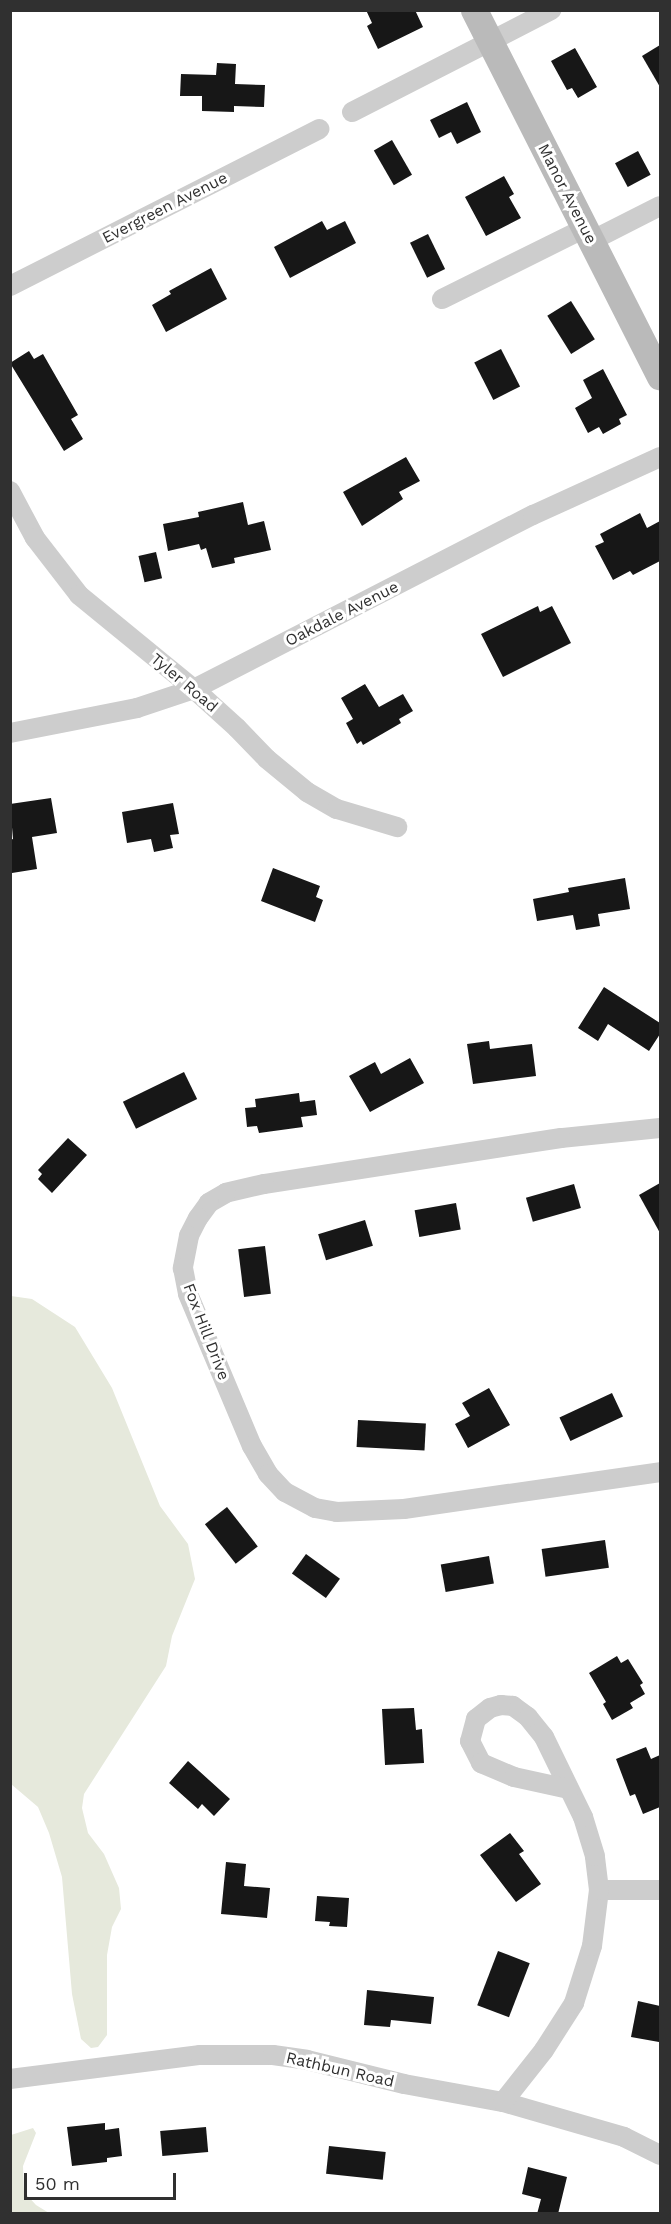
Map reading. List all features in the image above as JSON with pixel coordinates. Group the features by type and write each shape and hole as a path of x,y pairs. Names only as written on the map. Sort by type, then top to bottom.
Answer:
{"street":[{"name":"Manor Avenue","path":"474,10 660,376"},
{"path":"352,112 551,10"},
{"name":"Evergreen Avenue","path":"10,286 319,129"},
{"path":"442,299 660,206"},
{"name":"Oakdale Avenue","path":"10,733 137,708 194,689 542,511 660,457"},
{"name":"Tyler Road","path":"10,491 35,538 79,595 194,689 267,759 307,792 337,809 397,827"},
{"name":"Fox Hill Drive","path":"660,1128 561,1138 264,1184 226,1193 209,1203 198,1218 189,1236 183,1268 188,1294 252,1446 268,1474 285,1492 315,1508 337,1512 404,1509 660,1472"},
{"path":"503,2102 544,2050 574,2003 592,1946 599,1890 595,1856 583,1817 544,1737 523,1712 513,1706 501,1705 490,1708 476,1719 470,1740 481,1763 514,1777 569,1789"},
{"path":"599,1890 660,1890"},
{"name":"Rathbun Road","path":"10,2079 200,2055 273,2055 404,2084 503,2102 624,2137 660,2155"}],"shaded area":[{"path":"11,1296 32,1299 75,1327 112,1388 160,1506 188,1544 195,1579 172,1636 166,1666 84,1794 82,1808 88,1833 104,1854 119,1888 121,1909 112,1927 107,1955 107,2035 98,2047 91,2048 81,2039 72,1994 62,1877 49,1833 38,1807 11,1784"},
{"path":"33,2128 36,2133 23,2166 24,2192 36,2205 49,2213 11,2213 11,2135"}],"building":[{"path":"366,10 415,10 423,27 378,49 367,26 372,23"},
{"path":"660,45 660,87 642,56"},
{"path":"575,48 597,87 578,98 572,88 567,90 551,61"},
{"path":"217,63 236,64 235,84 265,85 264,107 234,106 234,112 202,111 202,96 180,96 181,74 216,75"},
{"path":"467,102 481,132 457,144 451,132 439,138 430,120"},
{"path":"392,140 412,175 394,185 374,150"},
{"path":"638,151 651,175 628,187 615,163"},
{"path":"504,176 514,194 509,197 521,218 486,236 465,197"},
{"path":"322,221 327,230 345,221 356,243 290,278 274,247"},
{"path":"428,234 445,269 427,278 410,243"},
{"path":"211,268 227,299 166,332 152,305 171,294 169,291"},
{"path":"571,301 595,339 571,354 547,316"},
{"path":"501,349 520,386 493,400 474,363"},
{"path":"29,351 34,359 43,354 78,415 71,419 83,439 64,451 10,363"},
{"path":"603,369 627,415 619,419 621,424 603,434 599,427 588,433 575,408 592,398 583,380"},
{"path":"406,457 420,481 399,492 403,499 362,526 343,492"},
{"path":"243,502 248,525 264,521 271,550 234,558 235,563 212,568 206,548 201,550 199,544 168,551 163,524 199,517 198,512"},
{"path":"640,513 647,528 660,521 660,561 633,575 630,571 613,580 595,546 604,542 600,534"},
{"path":"156,552 162,578 145,582 138,556"},
{"path":"538,606 540,612 552,606 571,643 503,677 481,634"},
{"path":"365,684 379,707 403,694 413,711 399,719 401,723 363,745 361,741 357,744 346,723 353,719 341,698"},
{"path":"51,798 57,833 32,837 37,869 12,873 10,840 13,839 10,804"},
{"path":"173,803 179,834 170,835 173,848 154,852 151,839 127,843 122,812"},
{"path":"273,868 320,886 316,897 323,900 315,922 261,901"},
{"path":"625,878 630,909 598,914 600,926 576,930 573,915 537,921 533,899 569,892 568,888"},
{"path":"604,987 660,1023 660,1034 649,1051 608,1024 598,1041 578,1028"},
{"path":"489,1041 490,1049 532,1044 536,1076 473,1084 467,1044"},
{"path":"410,1058 424,1083 370,1112 349,1076 375,1062 381,1074"},
{"path":"184,1072 197,1099 136,1129 123,1102"},
{"path":"299,1093 300,1102 315,1100 317,1115 301,1117 303,1127 259,1133 257,1126 247,1127 245,1108 256,1107 255,1099"},
{"path":"68,1138 87,1155 52,1193 38,1179 42,1174 38,1170"},
{"path":"660,1183 660,1233 639,1195"},
{"path":"574,1184 581,1208 533,1222 526,1198"},
{"path":"456,1203 461,1230 419,1237 415,1210"},
{"path":"365,1220 373,1246 326,1260 318,1234"},
{"path":"265,1246 271,1294 244,1297 238,1249"},
{"path":"489,1388 510,1425 468,1448 455,1424 470,1416 462,1403"},
{"path":"612,1393 623,1417 570,1441 559,1418"},
{"path":"358,1420 426,1424 424,1451 357,1447"},
{"path":"227,1507 258,1546 236,1564 205,1524"},
{"path":"605,1540 609,1568 546,1577 542,1549"},
{"path":"306,1554 340,1579 326,1598 292,1573"},
{"path":"489,1556 494,1584 446,1592 441,1565"},
{"path":"617,1656 621,1663 628,1659 643,1683 640,1685 645,1694 630,1703 633,1708 612,1720 603,1704 606,1702 589,1673"},
{"path":"414,1708 416,1730 422,1729 424,1763 385,1765 382,1709"},
{"path":"646,1747 651,1759 660,1755 660,1807 643,1814 635,1794 630,1796 616,1759"},
{"path":"188,1761 230,1799 214,1816 202,1804 198,1809 169,1783"},
{"path":"510,1833 524,1851 519,1854 541,1884 516,1902 480,1855"},
{"path":"226,1862 246,1864 244,1886 270,1888 267,1918 221,1914"},
{"path":"317,1896 349,1898 347,1927 329,1926 330,1922 315,1921"},
{"path":"498,1951 530,1963 509,2017 477,2005"},
{"path":"367,1990 434,1997 431,2024 391,2020 390,2027 364,2025"},
{"path":"638,2001 660,2006 659,2042 631,2037"},
{"path":"105,2123 105,2130 119,2128 122,2156 107,2158 107,2162 72,2166 67,2127"},
{"path":"206,2127 208,2152 162,2156 160,2131"},
{"path":"329,2146 386,2152 383,2180 326,2174"},
{"path":"528,2167 567,2177 558,2214 537,2214 541,2199 522,2194"}]}
